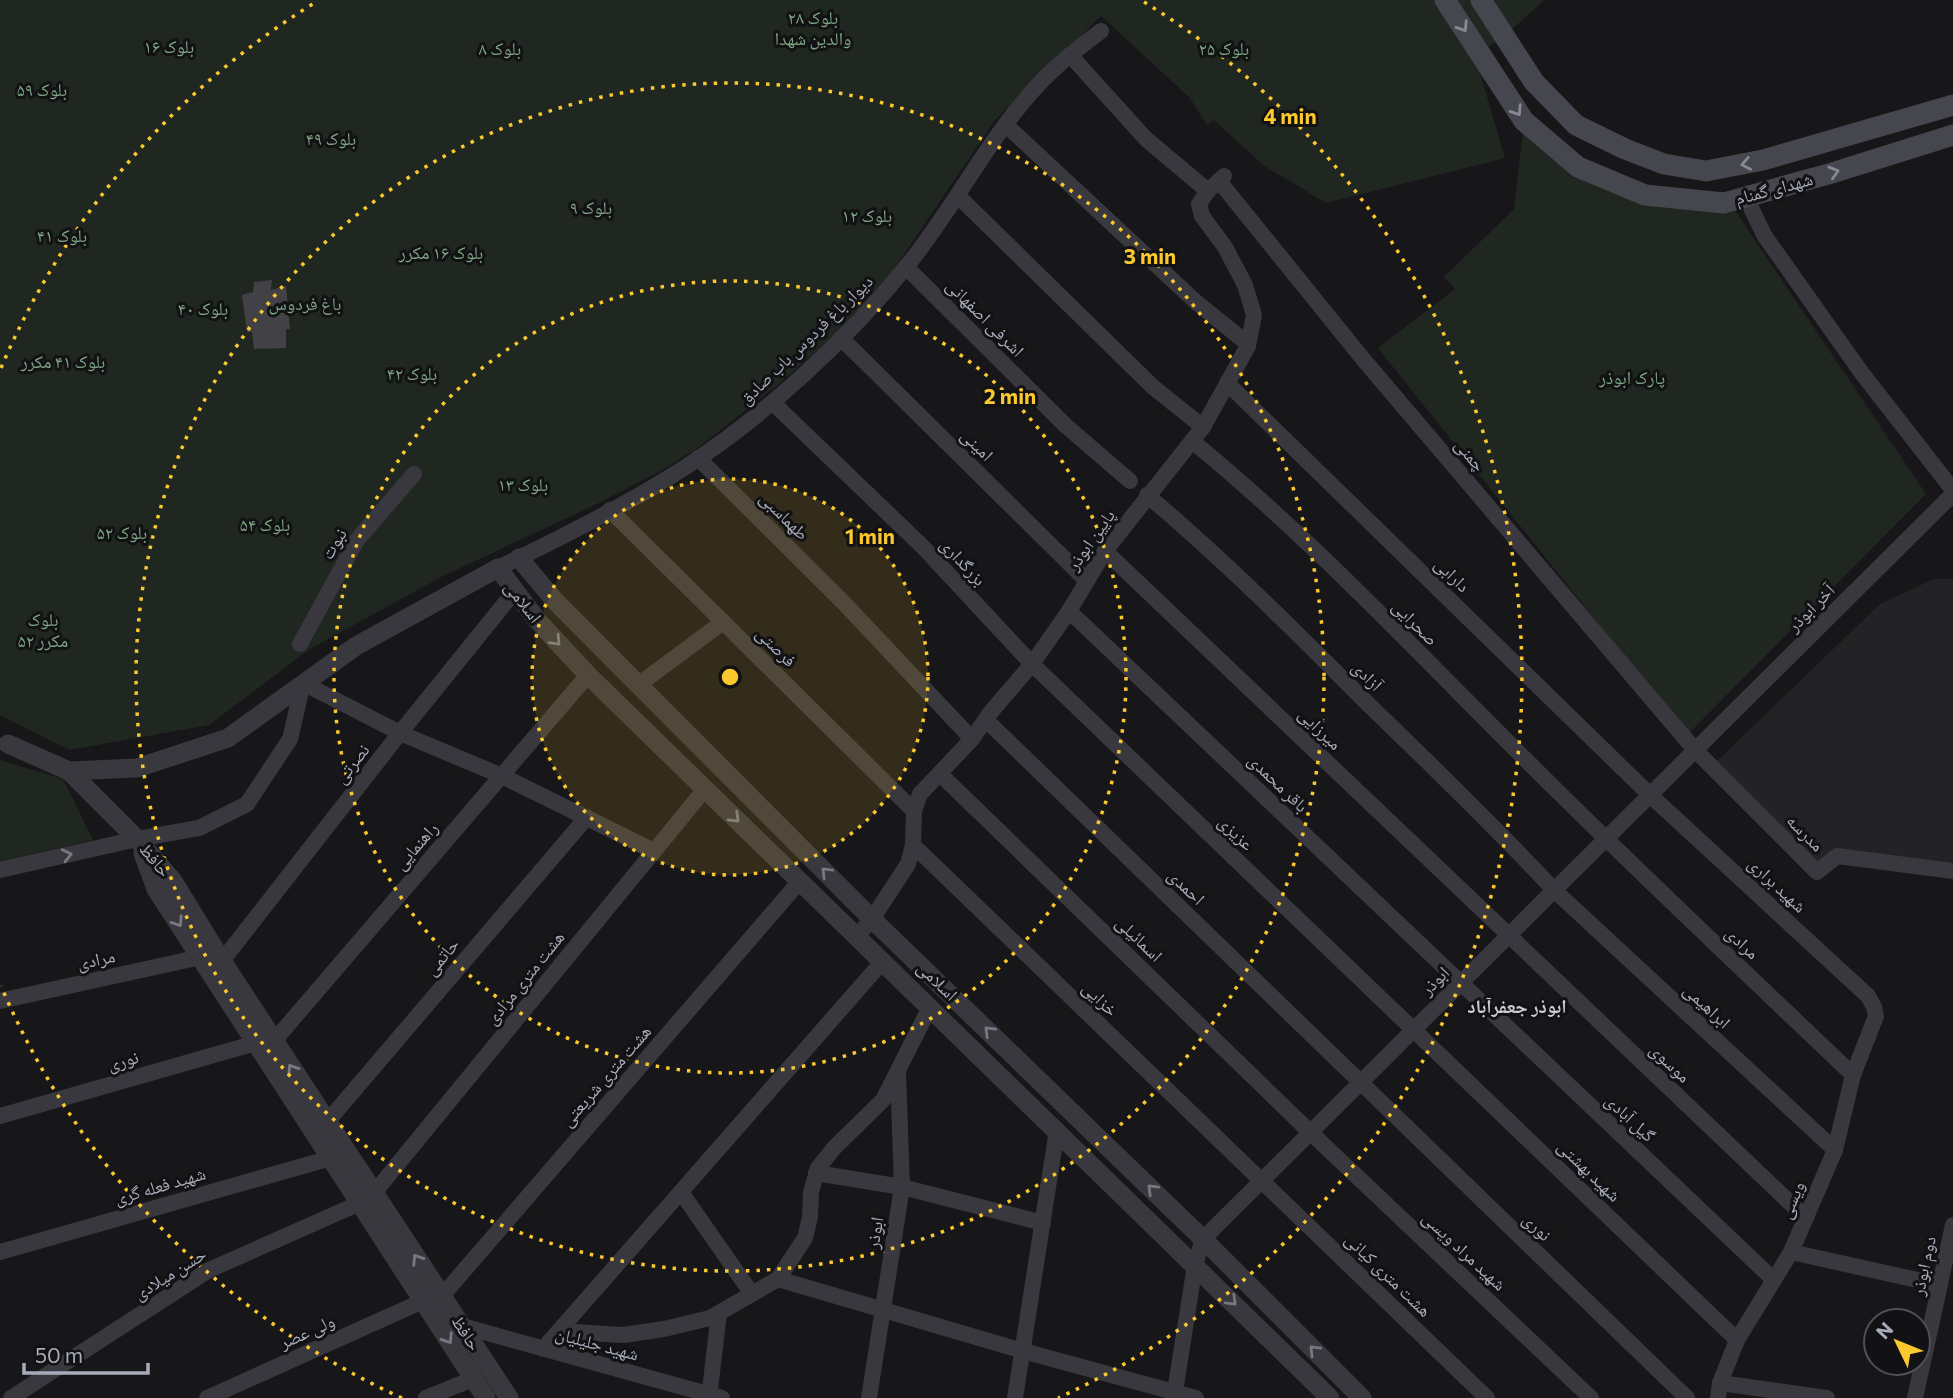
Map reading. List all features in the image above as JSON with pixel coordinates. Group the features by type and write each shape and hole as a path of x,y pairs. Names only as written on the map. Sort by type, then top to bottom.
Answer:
{"main road":[{"name":"شهدای گمنام","path":"1445,0 1524,121 1578,167 1645,195 1724,203 1953,135"},
{"name":"شهدای گمنام","path":"1481,0 1534,82 1576,125 1664,164 1706,171 1763,160 1953,105"}],"street":[{"name":"دیوار باغ فردوس باب صادق","path":"498,568 685,468 773,403 841,338 906,267 1036,87 1101,31"},
{"path":"1480,54 1504,37"},
{"name":"چمنی","path":"1070,55 1146,139 1217,183 1695,750"},
{"path":"1006,125 1196,302 1248,344"},
{"name":"پایین ابوذر","path":"914,811 920,794 972,739 1032,664 1069,611 1105,551 1203,427 1248,344 1254,315 1245,285 1224,247 1202,216 1199,204 1217,183"},
{"path":"958,196 1153,387 1203,427"},
{"name":"آخر ابوذر","path":"1695,750 1953,492 1860,372 1772,247 1746,197"},
{"name":"اشرفی اصفهانی","path":"906,267 1065,425 1130,481"},
{"name":"امینی","path":"841,338 1086,580"},
{"name":"دارابی","path":"1227,383 1650,794"},
{"name":"بزرگداری","path":"773,403 924,548 1032,664"},
{"name":"صحرایی","path":"1192,441 1236,477 1330,565 1605,839"},
{"name":"طهماسبی","path":"698,458 843,602 972,739"},
{"name":"نبوت","path":"300,644 357,540 414,474"},
{"name":"آزادی","path":"1147,495 1205,544 1284,620 1512,845 1554,890"},
{"name":"فرصتی","path":"610,510 914,811"},
{"name":"میرزایی","path":"1105,551 1508,935"},
{"name":"اسلامی","path":"519,558 556,602 872,919 1203,1239 1362,1398"},
{"path":"69,771 137,768 228,738 356,646 498,568"},
{"name":"اسلامی","path":"498,568 537,620 588,675 1330,1398"},
{"name":"نصرتی","path":"222,961 514,592"},
{"name":"باقر محمدی","path":"1069,611 1460,983"},
{"path":"638,685 723,622"},
{"name":"عزیزی","path":"1032,664 1413,1030"},
{"name":"راهنمایی","path":"265,1046 588,675"},
{"path":"303,683 400,733 502,776 654,851"},
{"path":"0,870 199,828 247,804 290,739 303,683"},
{"name":"احمدی","path":"986,720 1360,1083"},
{"path":"3,742 69,771 137,839"},
{"name":"ابوذر","path":"1203,1239 1695,750"},
{"name":"مدرسه","path":"1695,750 1817,872 1837,856 1953,871"},
{"name":"اسمائیلی","path":"940,774 1310,1132"},
{"name":"هشت متری مرادی","path":"367,1198 705,789"},
{"name":"شهید براری","path":"1650,794 1868,996 1874,1007"},
{"path":"857,936 872,919 908,864 913,845 914,811"},
{"name":"حاتمی","path":"327,1122 587,817"},
{"name":"حافظ","path":"137,839 156,889 201,957 265,1046 327,1122 367,1198 433,1299 473,1379 486,1398"},
{"name":"حافظ","path":"137,839 173,881 222,961 265,1046 331,1158 367,1198"},
{"name":"مرادی","path":"1605,839 1853,1075"},
{"name":"خزایی","path":"913,845 1261,1181"},
{"name":"هشت متری شریعتی","path":"433,1299 800,881"},
{"name":"ابراهیمی","path":"1554,890 1835,1150"},
{"name":"موسوی","path":"1508,935 1806,1218"},
{"name":"مرادی","path":"0,1001 201,957"},
{"path":"543,1349 883,961"},
{"name":"گیل آبادی","path":"1460,983 1774,1280"},
{"path":"559,1331 622,1335 664,1329 710,1318 778,1279 805,1238 810,1217 811,1192 817,1173 834,1148 883,1100 930,1007"},
{"name":"ویسی","path":"1719,1390 1737,1340 1791,1252 1835,1150 1853,1075 1875,1016 1874,1007"},
{"name":"شهید بهشتی","path":"1413,1030 1737,1340"},
{"name":"نوری","path":"0,1116 265,1046"},
{"name":"ابوذر","path":"869,1398 902,1187 898,1072"},
{"name":"نوری","path":"1360,1083 1688,1398"},
{"path":"1015,1398 1057,1130"},
{"name":"شهید مراد ویسی","path":"1310,1132 1591,1398"},
{"name":"شهید فعله گری","path":"0,1252 331,1158"},
{"path":"817,1173 902,1187 1042,1223"},
{"name":"هشت متری کیانی","path":"1261,1181 1487,1398"},
{"path":"681,1192 752,1294"},
{"name":"حسن میلادی","path":"11,1398 209,1270 367,1198"},
{"name":"دوم ابوذر","path":"1915,1398 1953,1225"},
{"path":"1175,1395 1195,1265 1203,1239"},
{"path":"1791,1252 1940,1285"},
{"path":"778,1279 1175,1395 1196,1398"},
{"name":"حافظ","path":"433,1299 461,1326 509,1398"},
{"name":"ولی عصر","path":"207,1398 433,1299"},
{"path":"714,1397 719,1313"},
{"name":"شهید جلیلیان","path":"461,1326 714,1397"},
{"path":"426,1398 473,1379"},
{"path":"1719,1390 1827,1398"}],"shaded area":[{"path":"1934,579 1953,579 1953,864 1819,864 1717,761 1880,604"}],"green space":[{"name":"باغ فردوس","path":"0,0 1544,0 1505,36 1475,56 1505,158 1326,203 1263,165 1214,120 1207,125 1190,98 1101,16 995,120 888,278 828,341 699,447 664,469 595,505 445,575 310,649 209,725 69,750 0,715"},
{"name":"پارک ابوذر","path":"1523,132 1621,195 1734,209 1926,494 1687,735 1378,348 1455,289 1444,277 1514,209"},
{"path":"0,760 63,779 93,840 0,862"}],"building":[{"path":"272,280 271,290 286,286 290,329 286,329 286,348 254,349 252,332 247,332 242,295 253,292 254,282"}],"district":[{"name":"ابوذر جعفرآباد","path":"1517,1006"}],"park label":[{"name":"بلوک ۲۸ والدین شهدا","path":"813,28"},
{"name":"بلوک ۱۶","path":"169,47"},
{"name":"بلوک ۸","path":"500,49"},
{"name":"بلوک ۲۵","path":"1224,49"},
{"name":"بلوک ۵۹","path":"42,90"},
{"name":"بلوک ۴۹","path":"331,139"},
{"name":"بلوک ۹","path":"591,208"},
{"name":"بلوک ۱۲","path":"867,216"},
{"name":"بلوک ۴۱","path":"62,236"},
{"name":"بلوک ۱۶ مکرر","path":"441,253"},
{"name":"بلوک ۴۰","path":"203,309"},
{"name":"بلوک ۴۱ مکرر","path":"63,362"},
{"name":"بلوک ۴۲","path":"412,374"},
{"name":"بلوک ۱۳","path":"523,485"},
{"name":"بلوک ۵۴","path":"265,525"},
{"name":"بلوک ۵۲","path":"122,533"},
{"name":"بلوک ۵۲ مکرر","path":"43,630"}]}
